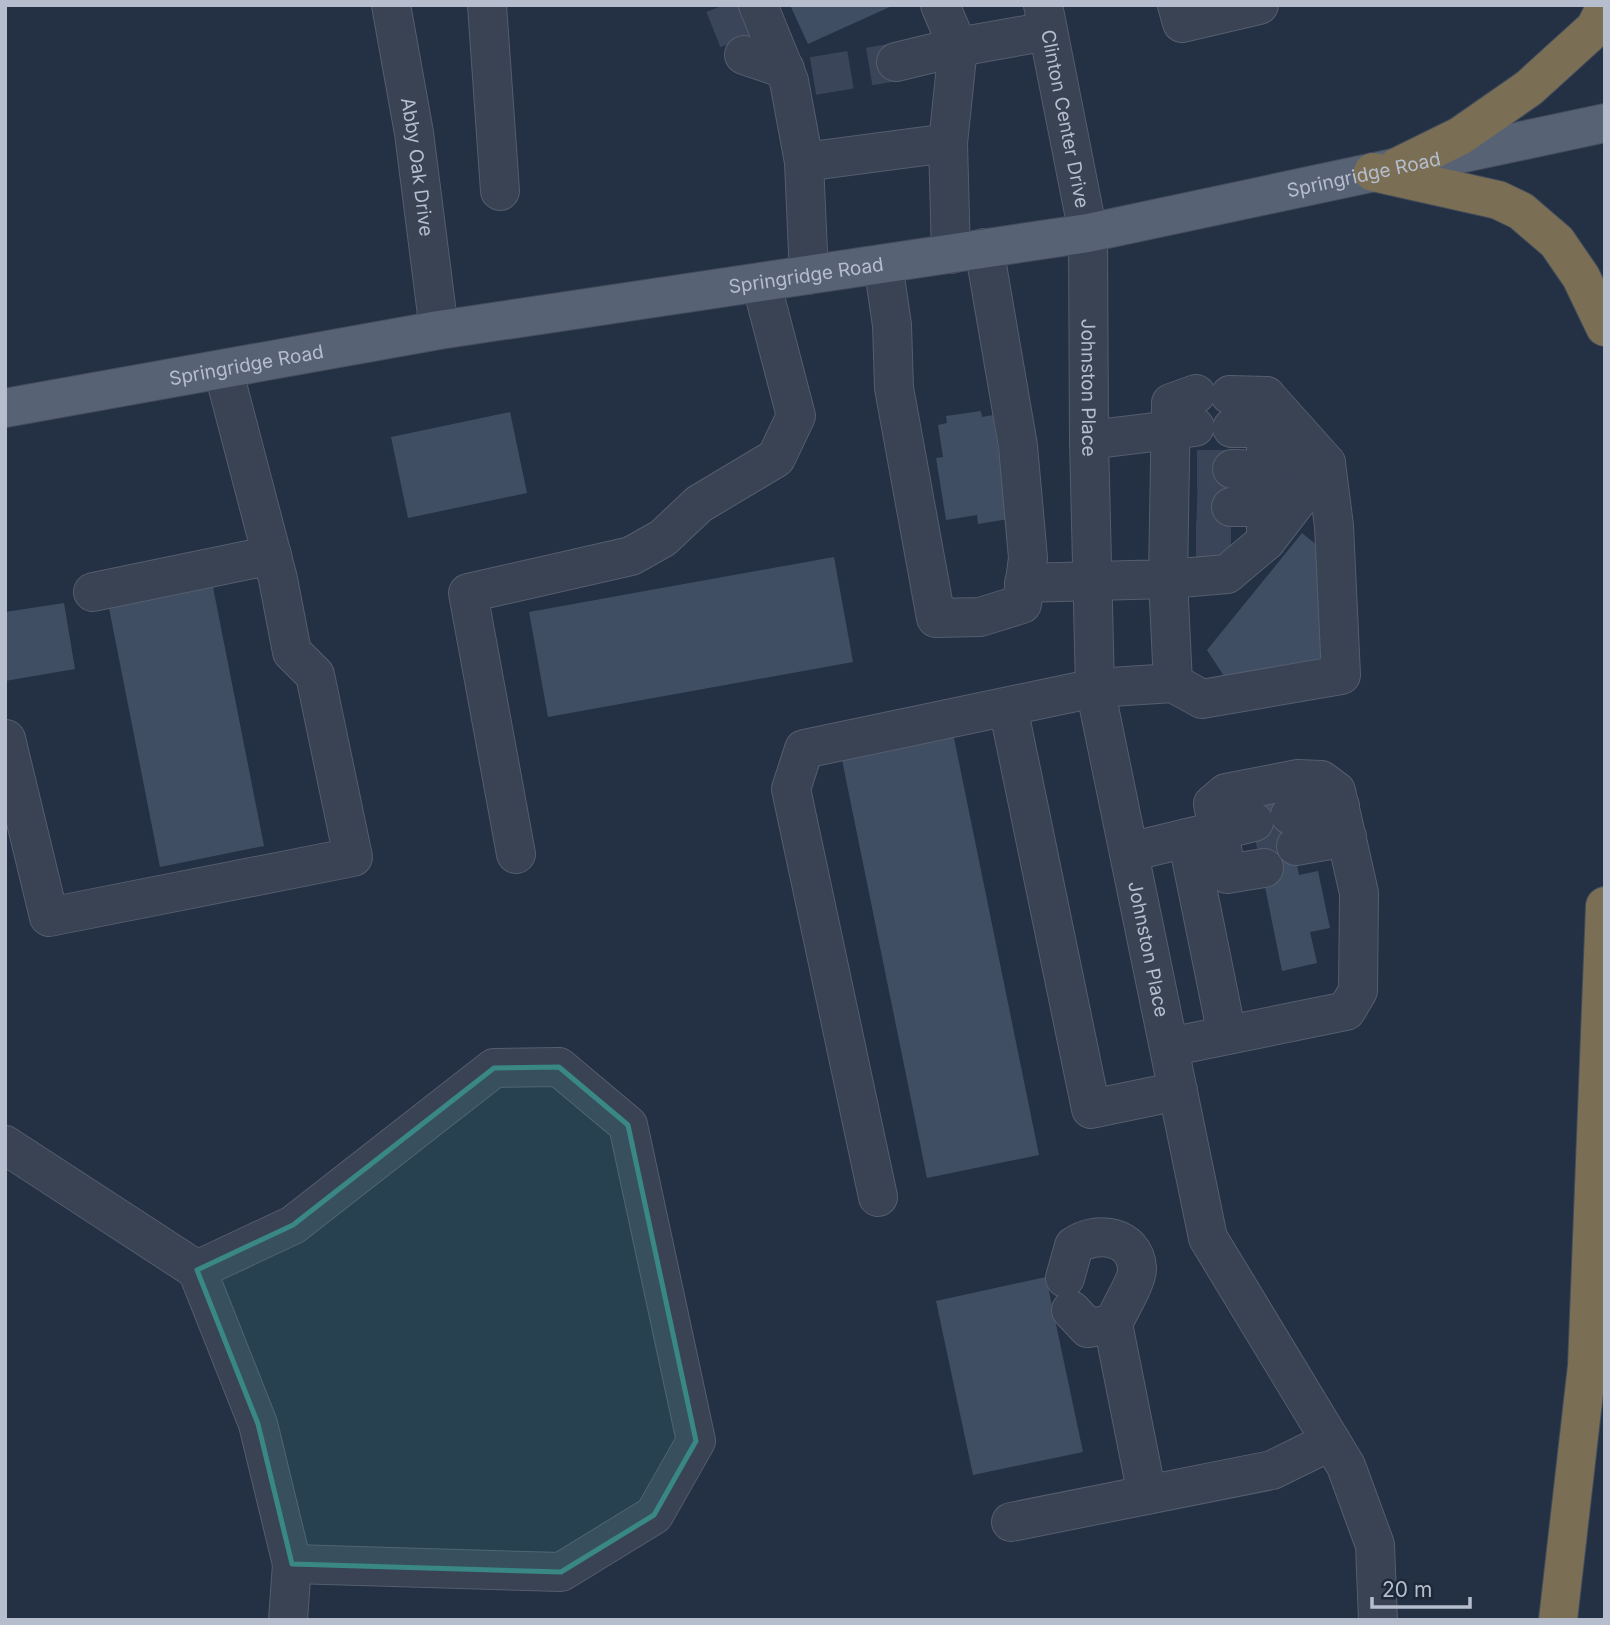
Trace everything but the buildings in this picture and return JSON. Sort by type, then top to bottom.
[{"type":"highway","points":[[1385,170],[1460,136],[1529,88],[1595,27],[1605,8]]},
{"type":"highway","points":[[1385,170],[1498,200],[1521,211],[1557,242],[1581,276],[1605,327]]},
{"type":"highway","points":[[1558,1620],[1587,1366],[1605,906]]},
{"type":"main road","name":"Springridge Road","points":[[5,408],[439,330],[1088,233],[1605,123]]},
{"type":"street","name":"Abby Oak Drive","points":[[391,5],[414,133],[439,330]]},
{"type":"street","points":[[487,5],[500,191]]},
{"type":"street","points":[[758,5],[796,75],[804,162],[809,275]]},
{"type":"street","points":[[883,264],[892,324],[894,388],[936,618],[980,617],[1022,604],[1028,558],[1018,446],[967,251],[948,143],[958,47],[940,5]]},
{"type":"street","points":[[1177,5],[1182,23],[1248,6]]},
{"type":"street","points":[[896,62],[958,47],[1045,18]]},
{"type":"street","name":"Clinton Center Drive","points":[[1045,18],[1088,233]]},
{"type":"street","points":[[744,55],[796,75]]},
{"type":"street","points":[[804,162],[948,143]]},
{"type":"street","name":"Johnston Place","points":[[1088,233],[1089,440],[1096,688],[1208,1238],[1346,1466],[1375,1545],[1378,1620]]},
{"type":"street","points":[[516,854],[468,593],[631,556],[663,538],[699,504],[776,458],[796,416],[761,282]]},
{"type":"street","points":[[6,740],[49,917],[353,857],[315,675],[292,653],[272,555],[223,369]]},
{"type":"street","points":[[1024,583],[1168,579],[1227,574],[1216,505],[1222,414]]},
{"type":"street","points":[[1172,683],[1168,579],[1216,505],[1222,414]]},
{"type":"street","points":[[1089,440],[1222,414],[1325,463]]},
{"type":"street","points":[[1216,505],[1325,463]]},
{"type":"street","points":[[1216,505],[1325,463]]},
{"type":"street","points":[[878,1196],[791,789],[804,749],[1096,688],[1172,683],[1202,699],[1341,675],[1334,526],[1325,463]]},
{"type":"street","points":[[93,592],[272,555]]},
{"type":"street","points":[[1008,707],[1091,1110],[1178,1091]]},
{"type":"street","points":[[1169,1047],[1346,1011],[1358,991],[1359,893],[1343,821],[1321,780],[1297,779],[1226,793],[1213,804],[1254,835],[1343,821]]},
{"type":"street","points":[[1129,852],[1343,821]]},
{"type":"street","points":[[1227,1035],[1254,835]]},
{"type":"street","points":[[197,1270],[293,1225],[494,1068],[559,1067],[628,1125],[696,1441],[654,1515],[561,1572],[292,1564]]},
{"type":"street","points":[[5,1145],[197,1270],[258,1424],[292,1564],[288,1620]]},
{"type":"street","points":[[1113,1324],[1088,1328],[1068,1294],[1073,1246],[1083,1239],[1107,1236],[1118,1240],[1128,1248],[1138,1270],[1113,1324],[1147,1494]]},
{"type":"street","points":[[1011,1522],[1272,1469],[1331,1441]]},
{"type":"highlighted area","points":[[559,1067],[628,1125],[696,1441],[654,1515],[561,1572],[292,1564],[258,1424],[197,1270],[293,1225],[494,1068]]},
{"type":"tunnel","points":[[724,5],[744,55]]},
{"type":"tunnel","points":[[813,76],[896,62]]},
{"type":"tunnel","points":[[1197,469],[1232,469]]},
{"type":"tunnel","points":[[1197,506],[1231,507]]},
{"type":"tunnel","points":[[1196,540],[1231,540]]},
{"type":"tunnel","points":[[1256,837],[1293,830]]}]
